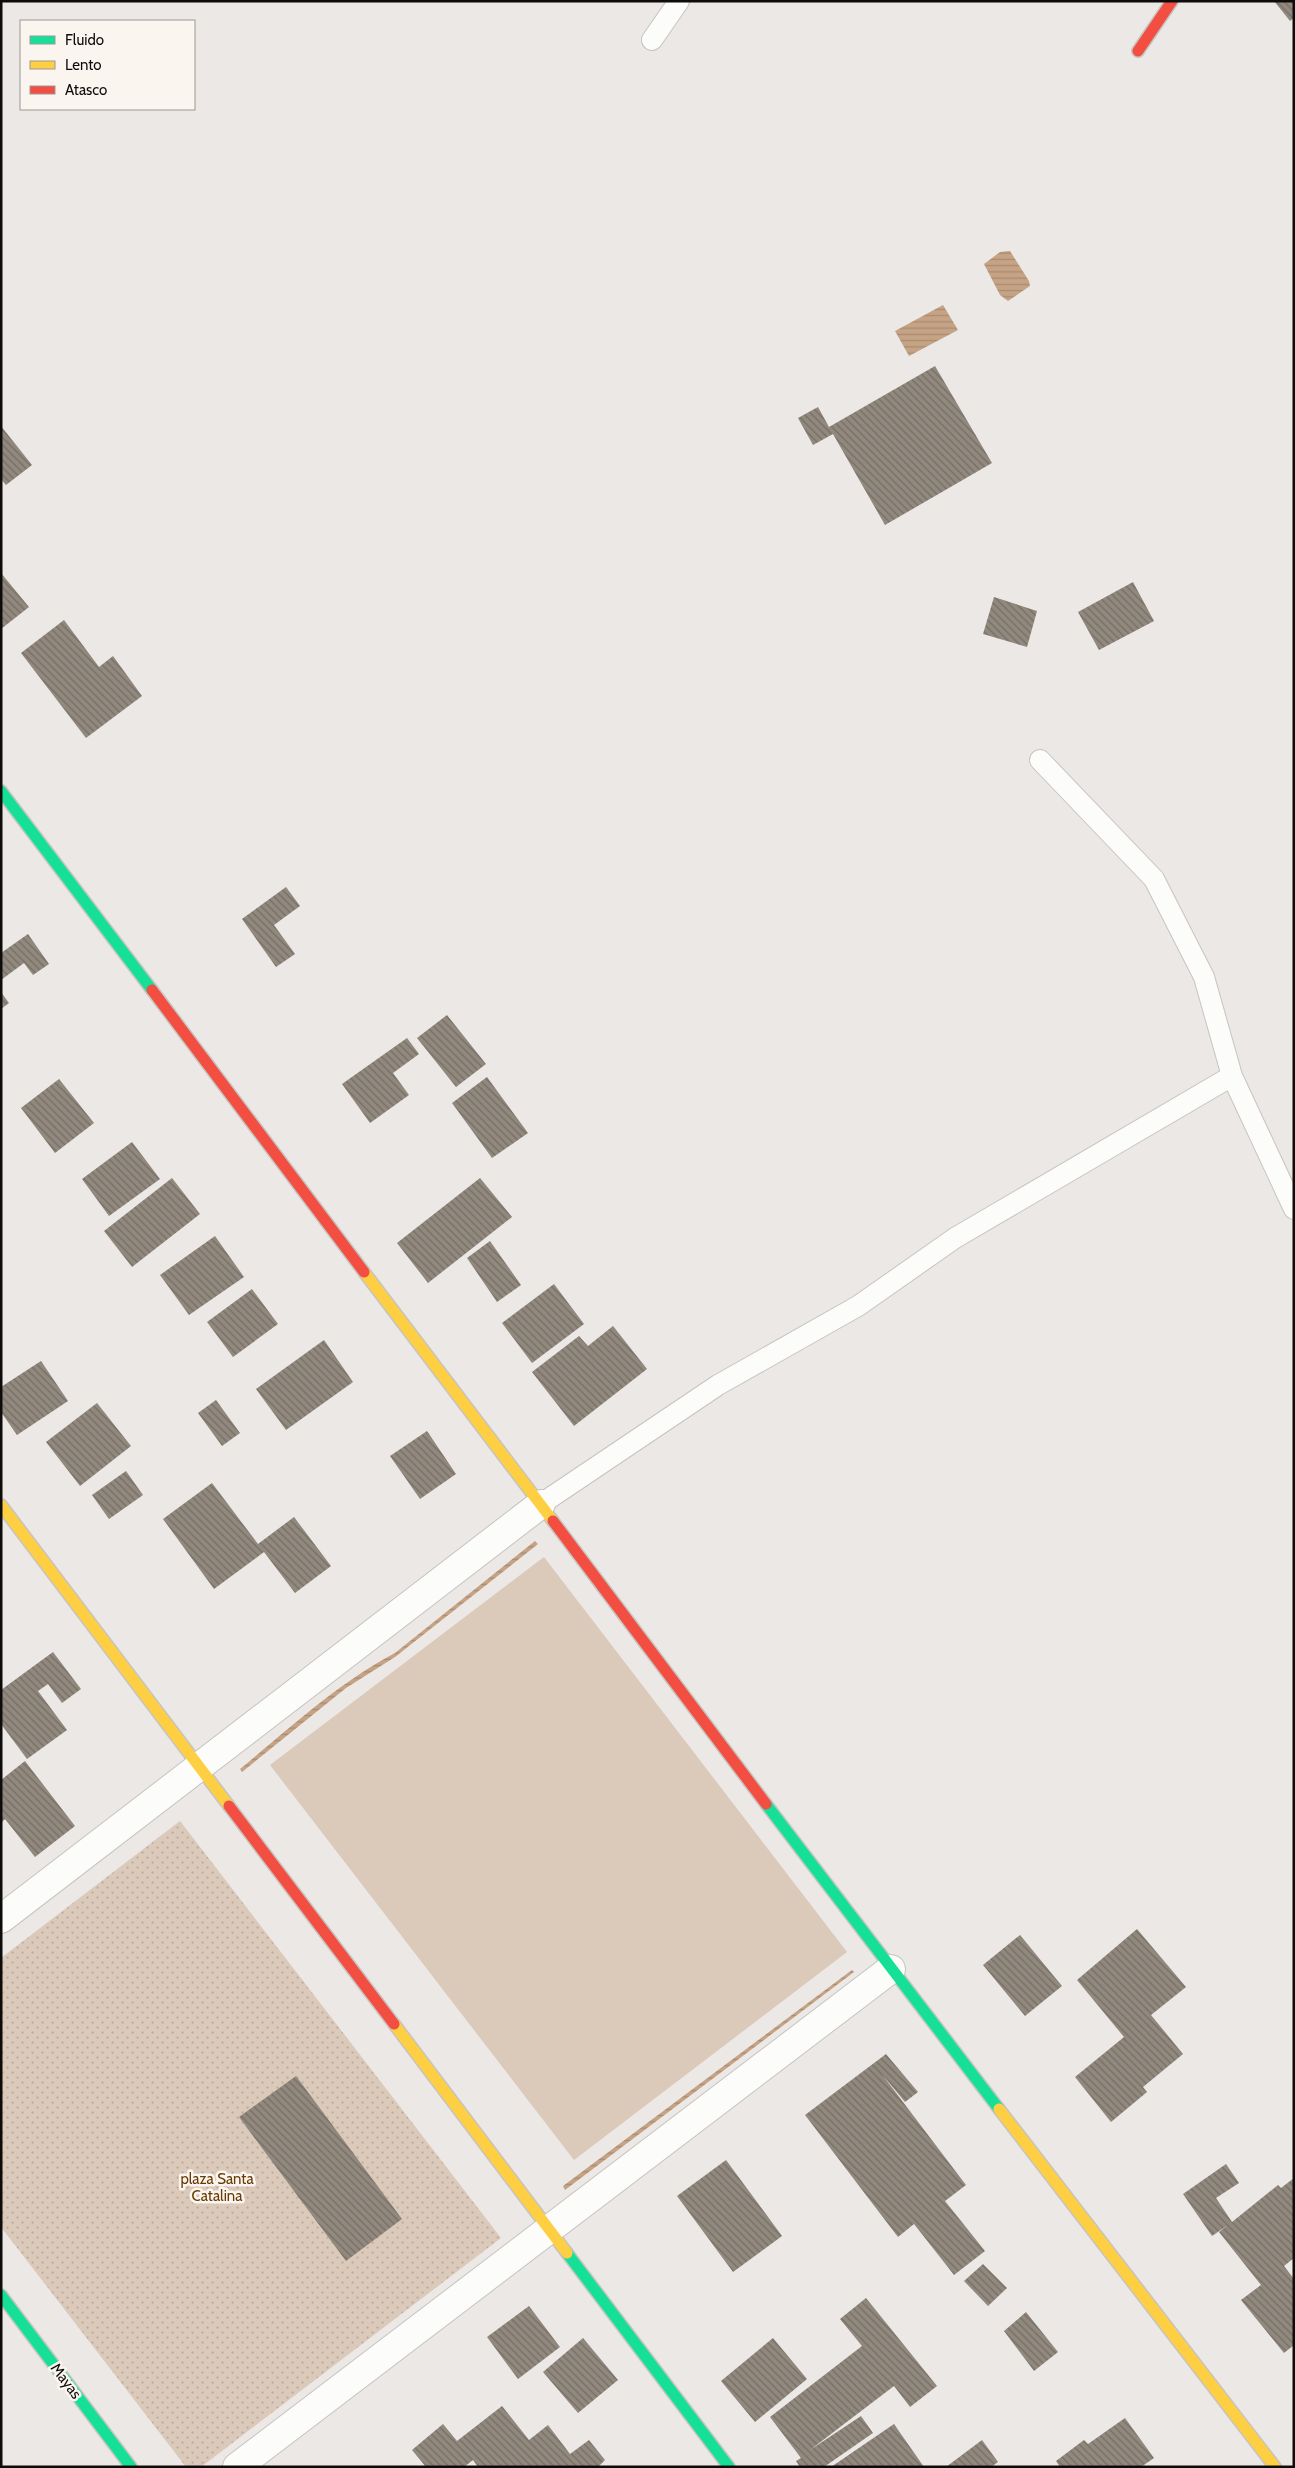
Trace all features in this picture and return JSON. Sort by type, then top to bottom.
[{"type":"street","points":[[1138,51],[1172,1]]},
{"type":"street","points":[[1,791],[891,1969],[1275,2467]]},
{"type":"street","points":[[1,1919],[541,1504]]},
{"type":"street","points":[[1,1505],[728,2467]]},
{"type":"street","points":[[237,2467],[891,1969]]},
{"type":"street","name":"Mayas","points":[[1,2295],[131,2467]]},
{"type":"lane","points":[[652,40],[679,1]]},
{"type":"lane","points":[[1040,760],[1154,879],[1204,977],[1232,1076],[1294,1208]]},
{"type":"lane","points":[[541,1504],[718,1385],[858,1306],[955,1238],[1232,1076]]},
{"type":"green space","points":[[544,1557],[847,1952],[574,2160],[270,1765]]},
{"type":"green space","name":"plaza Santa Catalina","points":[[180,1821],[501,2238],[201,2467],[186,2467],[1,2227],[1,1958]]},
{"type":"shaded area","points":[[1010,251],[1029,281],[1030,286],[1008,301],[1000,295],[984,264],[1000,252]]},
{"type":"shaded area","points":[[943,305],[958,330],[909,356],[895,331]]},
{"type":"shaded area","points":[[535,1541],[538,1544],[395,1657],[346,1688],[242,1772],[240,1769],[334,1692],[395,1653]]},
{"type":"shaded area","points":[[852,1970],[854,1972],[565,2190],[563,2186]]},
{"type":"building","points":[[1274,1],[1294,1],[1294,18],[1290,21]]},
{"type":"building","points":[[935,366],[992,463],[885,525],[833,434],[813,445],[798,418],[818,407],[829,427]]},
{"type":"building","points":[[1,426],[32,465],[6,485],[1,479]]},
{"type":"building","points":[[1,573],[29,607],[1,629]]},
{"type":"building","points":[[1133,582],[1154,621],[1099,650],[1078,612]]},
{"type":"building","points":[[994,597],[1037,611],[1027,647],[983,634]]},
{"type":"building","points":[[64,620],[99,667],[113,656],[142,696],[86,738],[21,653]]},
{"type":"building","points":[[286,887],[300,906],[274,925],[295,954],[276,967],[242,919]]},
{"type":"building","points":[[28,934],[49,964],[33,975],[24,963],[1,980],[1,953]]},
{"type":"building","points":[[1,992],[9,1003],[1,1009]]},
{"type":"building","points":[[447,1015],[486,1064],[456,1087],[417,1038]]},
{"type":"building","points":[[407,1038],[419,1054],[393,1073],[409,1095],[370,1123],[342,1084]]},
{"type":"building","points":[[487,1077],[528,1133],[492,1158],[452,1103]]},
{"type":"building","points":[[59,1079],[94,1123],[55,1153],[21,1108]]},
{"type":"building","points":[[132,1142],[160,1179],[109,1216],[82,1179]]},
{"type":"building","points":[[172,1178],[200,1214],[132,1267],[104,1231]]},
{"type":"building","points":[[480,1178],[512,1217],[428,1283],[397,1243]]},
{"type":"building","points":[[215,1236],[244,1277],[189,1315],[160,1275]]},
{"type":"building","points":[[490,1241],[521,1285],[497,1302],[467,1258]]},
{"type":"building","points":[[554,1284],[584,1324],[532,1363],[502,1323]]},
{"type":"building","points":[[252,1289],[278,1324],[233,1357],[207,1322]]},
{"type":"building","points":[[613,1326],[647,1369],[574,1426],[532,1372],[579,1336],[588,1346]]},
{"type":"building","points":[[324,1340],[353,1382],[286,1430],[256,1389]]},
{"type":"building","points":[[41,1361],[68,1401],[17,1435],[1,1412],[1,1387]]},
{"type":"building","points":[[216,1400],[240,1433],[222,1446],[198,1413]]},
{"type":"building","points":[[97,1403],[131,1446],[80,1486],[46,1442]]},
{"type":"building","points":[[427,1431],[456,1474],[420,1499],[390,1456]]},
{"type":"building","points":[[126,1471],[143,1495],[109,1519],[92,1495]]},
{"type":"building","points":[[212,1483],[258,1544],[294,1517],[331,1566],[295,1593],[264,1552],[214,1589],[163,1519]]},
{"type":"building","points":[[53,1652],[81,1689],[62,1703],[48,1684],[38,1691],[67,1730],[27,1759],[1,1724],[1,1690]]},
{"type":"building","points":[[25,1761],[75,1826],[35,1857],[5,1819],[1,1823],[1,1780]]},
{"type":"building","points":[[1137,1929],[1186,1987],[1151,2015],[1183,2054],[1143,2087],[1147,2092],[1111,2122],[1075,2077],[1124,2037],[1077,1980]]},
{"type":"building","points":[[1020,1935],[1062,1986],[1025,2016],[983,1965]]},
{"type":"building","points":[[886,2054],[918,2092],[905,2102],[881,2073],[966,2185],[945,2201],[985,2251],[954,2275],[914,2224],[898,2237],[805,2115]]},
{"type":"building","points":[[296,2076],[402,2219],[346,2261],[239,2117]]},
{"type":"building","points":[[726,2160],[782,2236],[733,2272],[677,2196]]},
{"type":"building","points":[[1226,2164],[1239,2183],[1216,2198],[1232,2222],[1278,2185],[1281,2188],[1294,2178],[1294,2258],[1284,2266],[1294,2279],[1294,2345],[1284,2353],[1241,2300],[1261,2285],[1219,2232],[1228,2225],[1212,2236],[1183,2194]]},
{"type":"building","points":[[983,2264],[1007,2288],[988,2306],[964,2281]]},
{"type":"building","points":[[866,2298],[937,2386],[910,2407],[894,2386],[810,2450],[861,2416],[873,2433],[824,2467],[800,2467],[796,2461],[801,2458],[770,2417],[862,2346],[840,2319]]},
{"type":"building","points":[[529,2306],[560,2347],[518,2379],[487,2337]]},
{"type":"building","points":[[1026,2312],[1058,2352],[1034,2371],[1004,2331]]},
{"type":"building","points":[[583,2338],[618,2380],[578,2413],[543,2372]]},
{"type":"building","points":[[773,2338],[807,2379],[755,2422],[721,2381]]},
{"type":"building","points":[[502,2406],[529,2440],[548,2425],[570,2454],[589,2440],[605,2460],[598,2467],[478,2467],[473,2460],[464,2467],[426,2467],[412,2450],[443,2424],[457,2441]]},
{"type":"building","points":[[1125,2418],[1154,2458],[1141,2467],[1060,2467],[1056,2461],[1084,2440],[1088,2444]]},
{"type":"building","points":[[894,2424],[924,2467],[831,2467]]},
{"type":"building","points":[[982,2440],[998,2462],[991,2467],[946,2467]]},
{"type":"traffic: fast","points":[[1,791],[152,990]]},
{"type":"traffic: fast","points":[[766,1804],[999,2109]]},
{"type":"traffic: fast","points":[[567,2253],[729,2467]]},
{"type":"traffic: fast","points":[[1,2295],[131,2467]]},
{"type":"traffic: slow","points":[[364,1272],[553,1521]]},
{"type":"traffic: slow","points":[[1,1505],[229,1806]]},
{"type":"traffic: slow","points":[[394,2024],[567,2253]]},
{"type":"traffic: slow","points":[[999,2109],[1275,2467]]},
{"type":"traffic: jam","points":[[1138,51],[1172,1]]},
{"type":"traffic: jam","points":[[152,990],[364,1272]]},
{"type":"traffic: jam","points":[[553,1521],[766,1804]]},
{"type":"traffic: jam","points":[[229,1806],[394,2024]]}]
